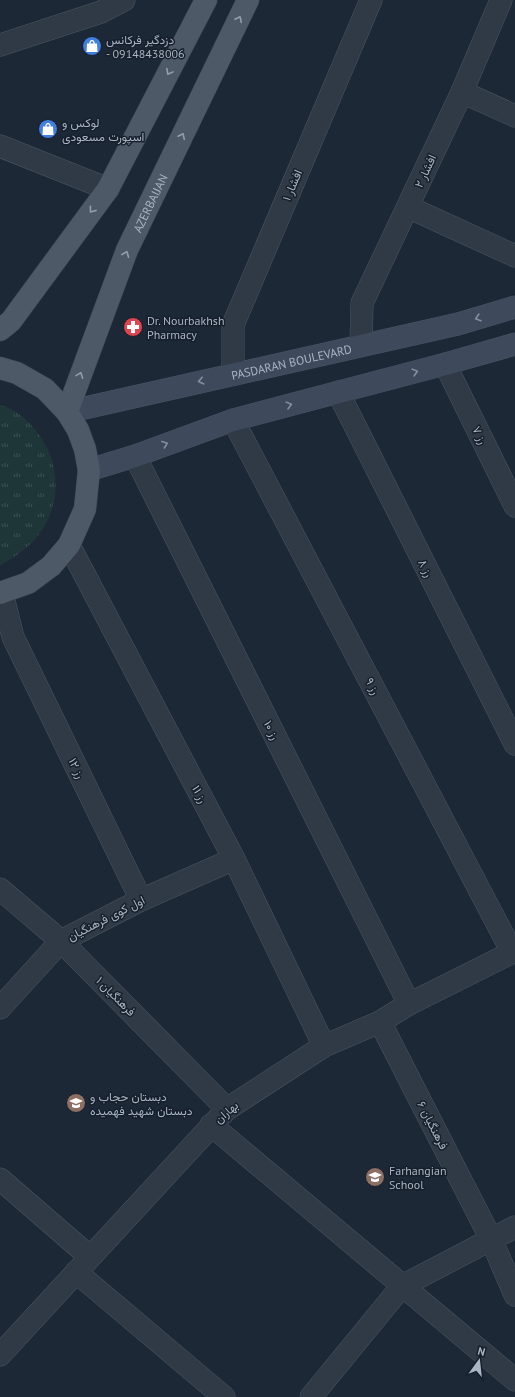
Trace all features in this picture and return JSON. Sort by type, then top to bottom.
[{"type":"main road","points":[[4,322],[108,189],[206,0]]},
{"type":"main road","name":"AZERBAIJAN","points":[[67,412],[127,250],[248,0]]},
{"type":"main road","name":"PASDARAN BOULEVARD","points":[[67,412],[458,324],[515,306]]},
{"type":"main road","points":[[88,470],[135,456],[233,420],[515,344]]},
{"type":"main road","points":[[0,368],[18,372],[45,389],[67,412],[78,430],[85,449],[88,470],[86,509],[69,545],[51,566],[28,582],[1,593]]},
{"type":"street","points":[[0,45],[102,12],[124,0]]},
{"type":"street","name":"افشار ۱","points":[[233,374],[233,326],[371,0]]},
{"type":"street","name":"افشار ۲","points":[[361,345],[362,303],[462,92],[501,0]]},
{"type":"street","points":[[462,92],[515,116]]},
{"type":"street","points":[[0,146],[108,189]]},
{"type":"street","points":[[408,207],[515,256]]},
{"type":"street","name":"رز ۷","points":[[445,364],[515,506]]},
{"type":"street","name":"رز ۸","points":[[338,392],[515,744]]},
{"type":"street","name":"رز ۹","points":[[233,420],[514,951]]},
{"type":"street","name":"رز ۱۰","points":[[135,456],[409,1004]]},
{"type":"street","name":"رز ۱۱","points":[[69,545],[234,860],[324,1046]]},
{"type":"street","name":"رز ۱۲","points":[[1,593],[6,644],[141,900]]},
{"type":"street","name":"اول کوی فرهنگیان","points":[[0,1008],[61,941],[141,900],[234,860]]},
{"type":"street","name":"فرهنگیان ۱","points":[[0,889],[61,941],[226,1108]]},
{"type":"street","name":"بهاران","points":[[0,1355],[226,1108],[324,1046],[380,1022],[409,1004],[514,951]]},
{"type":"street","name":"فرهنگیان ۶","points":[[380,1022],[491,1239],[515,1295]]},
{"type":"street","points":[[211,1125],[515,1380]]},
{"type":"street","points":[[0,1179],[83,1264],[224,1397]]},
{"type":"street","points":[[311,1397],[402,1286],[515,1227]]},
{"type":"green space","points":[[0,405],[11,409],[29,422],[46,446],[53,463],[55,497],[51,513],[43,528],[32,542],[18,554],[0,565]]},
{"type":"place","name":"دزدگیر فرکانس - 09148438006","points":[[92,46]]},
{"type":"place","name":"لوکس و اسپورت مسعودی","points":[[48,129]]},
{"type":"place","name":"Dr. Nourbakhsh Pharmacy","points":[[133,327]]},
{"type":"place","name":"دبستان حجاب و دبستان شهید فهمیده","points":[[76,1103]]},
{"type":"place","name":"Farhangian School","points":[[375,1177]]}]
